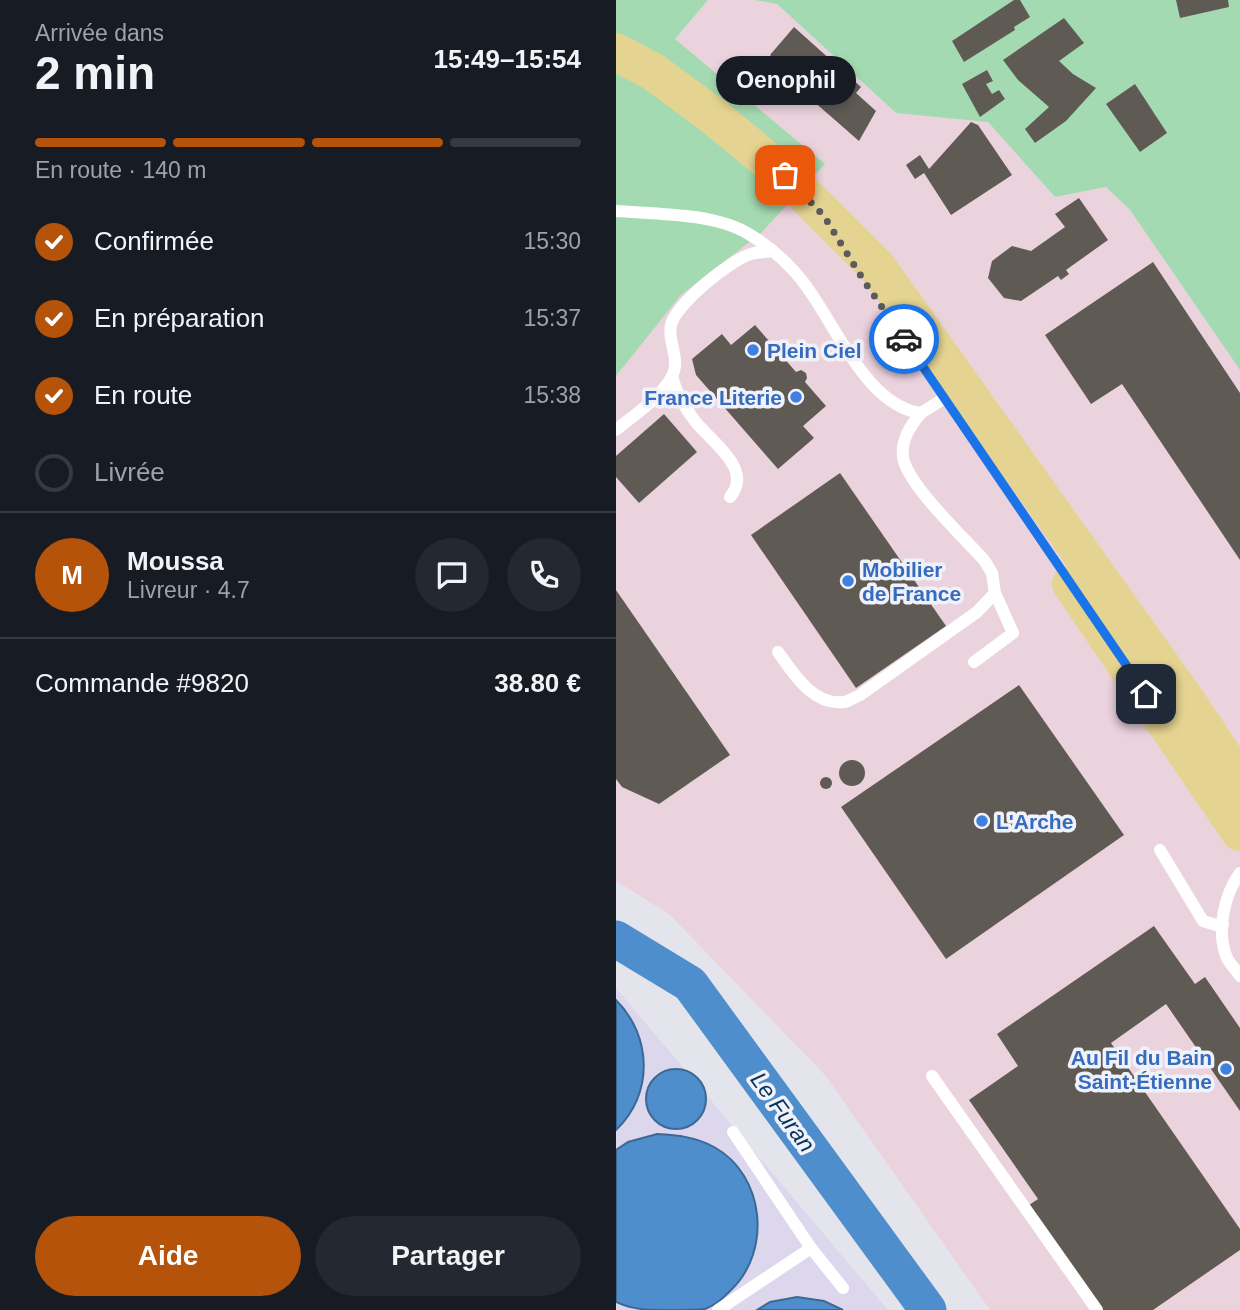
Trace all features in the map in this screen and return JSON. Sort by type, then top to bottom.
[{"type":"main road","points":[[616,52],[652,71],[712,115],[785,175],[824,216],[943,399],[1240,832]]},
{"type":"main road","points":[[943,399],[1188,703],[1240,781]]},
{"type":"lane","points":[[616,211],[699,217],[746,232],[794,271],[873,387],[900,408],[943,399]]},
{"type":"lane","points":[[616,430],[658,394],[672,377],[676,359],[671,327],[676,314],[732,263],[750,254],[772,251]]},
{"type":"lane","points":[[672,377],[677,395],[695,422],[735,467],[737,489],[730,497]]},
{"type":"lane","points":[[943,399],[911,425],[903,445],[903,460],[919,488],[992,573],[995,593],[1013,633],[974,662]]},
{"type":"lane","points":[[778,652],[802,686],[822,699],[843,702],[860,695],[966,620],[995,593]]},
{"type":"lane","points":[[1160,850],[1203,921],[1223,924]]},
{"type":"lane","points":[[1240,873],[1227,900],[1223,924],[1223,942],[1228,959],[1240,976]]},
{"type":"lane","points":[[932,1076],[1097,1310]]},
{"type":"lane","points":[[733,1132],[811,1248],[843,1288]]},
{"type":"lane","points":[[718,1310],[811,1248]]},
{"type":"shaded area","points":[[708,0],[755,0],[777,4],[896,113],[988,121],[1055,197],[1106,187],[1130,210],[1240,370],[1240,1310],[990,1310],[825,1075],[669,914],[616,881],[616,376],[681,295],[761,233],[675,39]]},
{"type":"shaded area","points":[[616,988],[888,1310],[616,1310]]},
{"type":"green space","points":[[616,0],[708,0],[675,39],[825,164],[761,233],[681,295],[616,376]]},
{"type":"green space","points":[[755,0],[1240,0],[1240,370],[1130,210],[1106,187],[1055,197],[988,122],[896,113],[777,4]]},
{"type":"water","points":[[616,1000],[637,1030],[644,1065],[637,1100],[616,1130]]},
{"type":"water","points":[[676,1069],[693,1074],[701,1082],[706,1099],[701,1116],[693,1124],[676,1129],[659,1124],[651,1116],[646,1099],[651,1082],[659,1074]]},
{"type":"water","points":[[657,1134],[686,1137],[714,1147],[731,1160],[744,1176],[753,1194],[757,1235],[753,1255],[744,1274],[731,1290],[705,1309],[647,1310],[616,1302],[616,1150],[628,1142]]},
{"type":"water","points":[[797,1297],[824,1301],[843,1310],[757,1310],[770,1302]]},
{"type":"building","points":[[1014,0],[1020,0],[1030,17],[1014,27],[1015,30],[964,62],[952,41]]},
{"type":"building","points":[[1176,0],[1228,0],[1229,7],[1180,18]]},
{"type":"building","points":[[1064,18],[1084,43],[1059,61],[1073,74],[1096,88],[1066,121],[1035,143],[1025,129],[1049,107],[1018,80],[1003,60]]},
{"type":"building","points":[[794,27],[861,87],[856,93],[876,111],[859,141],[812,100],[816,96],[770,55]]},
{"type":"building","points":[[987,70],[993,81],[986,84],[992,94],[999,90],[1005,99],[980,117],[962,84]]},
{"type":"building","points":[[1135,84],[1167,133],[1140,152],[1106,104]]},
{"type":"building","points":[[971,122],[978,125],[1012,175],[951,215],[924,173],[915,179],[906,165],[920,155],[929,169]]},
{"type":"building","points":[[1079,198],[1108,240],[1066,270],[1069,274],[1061,280],[1058,276],[1021,301],[1004,298],[988,278],[992,261],[1012,246],[1031,251],[1065,227],[1055,214]]},
{"type":"building","points":[[1153,262],[1240,393],[1240,560],[1122,384],[1091,404],[1045,335]]},
{"type":"building","points":[[755,325],[796,372],[801,370],[806,373],[805,382],[826,406],[803,426],[814,438],[778,469],[696,375],[692,359],[722,334],[731,345]]},
{"type":"building","points":[[664,414],[697,452],[639,503],[616,477],[616,456]]},
{"type":"building","name":"Mobilier de France","points":[[840,473],[946,626],[856,688],[751,535]]},
{"type":"building","points":[[616,590],[730,755],[659,804],[622,787],[616,779]]},
{"type":"building","name":"L'Arche","points":[[1019,685],[1124,835],[946,959],[841,807]]},
{"type":"building","points":[[852,760],[861,764],[865,773],[861,782],[852,786],[843,782],[839,773],[843,764]]},
{"type":"building","points":[[826,777],[832,783],[826,789],[820,783]]},
{"type":"building","points":[[1154,926],[1195,984],[1205,977],[1240,1028],[1240,1111],[1166,1004],[1111,1043],[1240,1229],[1240,1250],[1153,1310],[1101,1310],[1029,1205],[1038,1199],[969,1100],[1018,1066],[997,1034]]},
{"type":"waterway","name":"Le Furan","points":[[616,939],[690,984],[928,1310]]},
{"type":"way so far","points":[[785,175],[824,216],[904,339]]},
{"type":"place","name":"Oenophil","points":[[785,175]]},
{"type":"place","name":"Plein Ciel","points":[[753,350]]},
{"type":"place","name":"France Literie","points":[[796,397]]},
{"type":"place","name":"Mobilier de France","points":[[848,581]]},
{"type":"place","name":"L'Arche","points":[[982,821]]},
{"type":"place","name":"Au Fil du Bain Saint-Étienne","points":[[1226,1069]]},
{"type":"route","points":[[904,339],[1146,694]]}]
